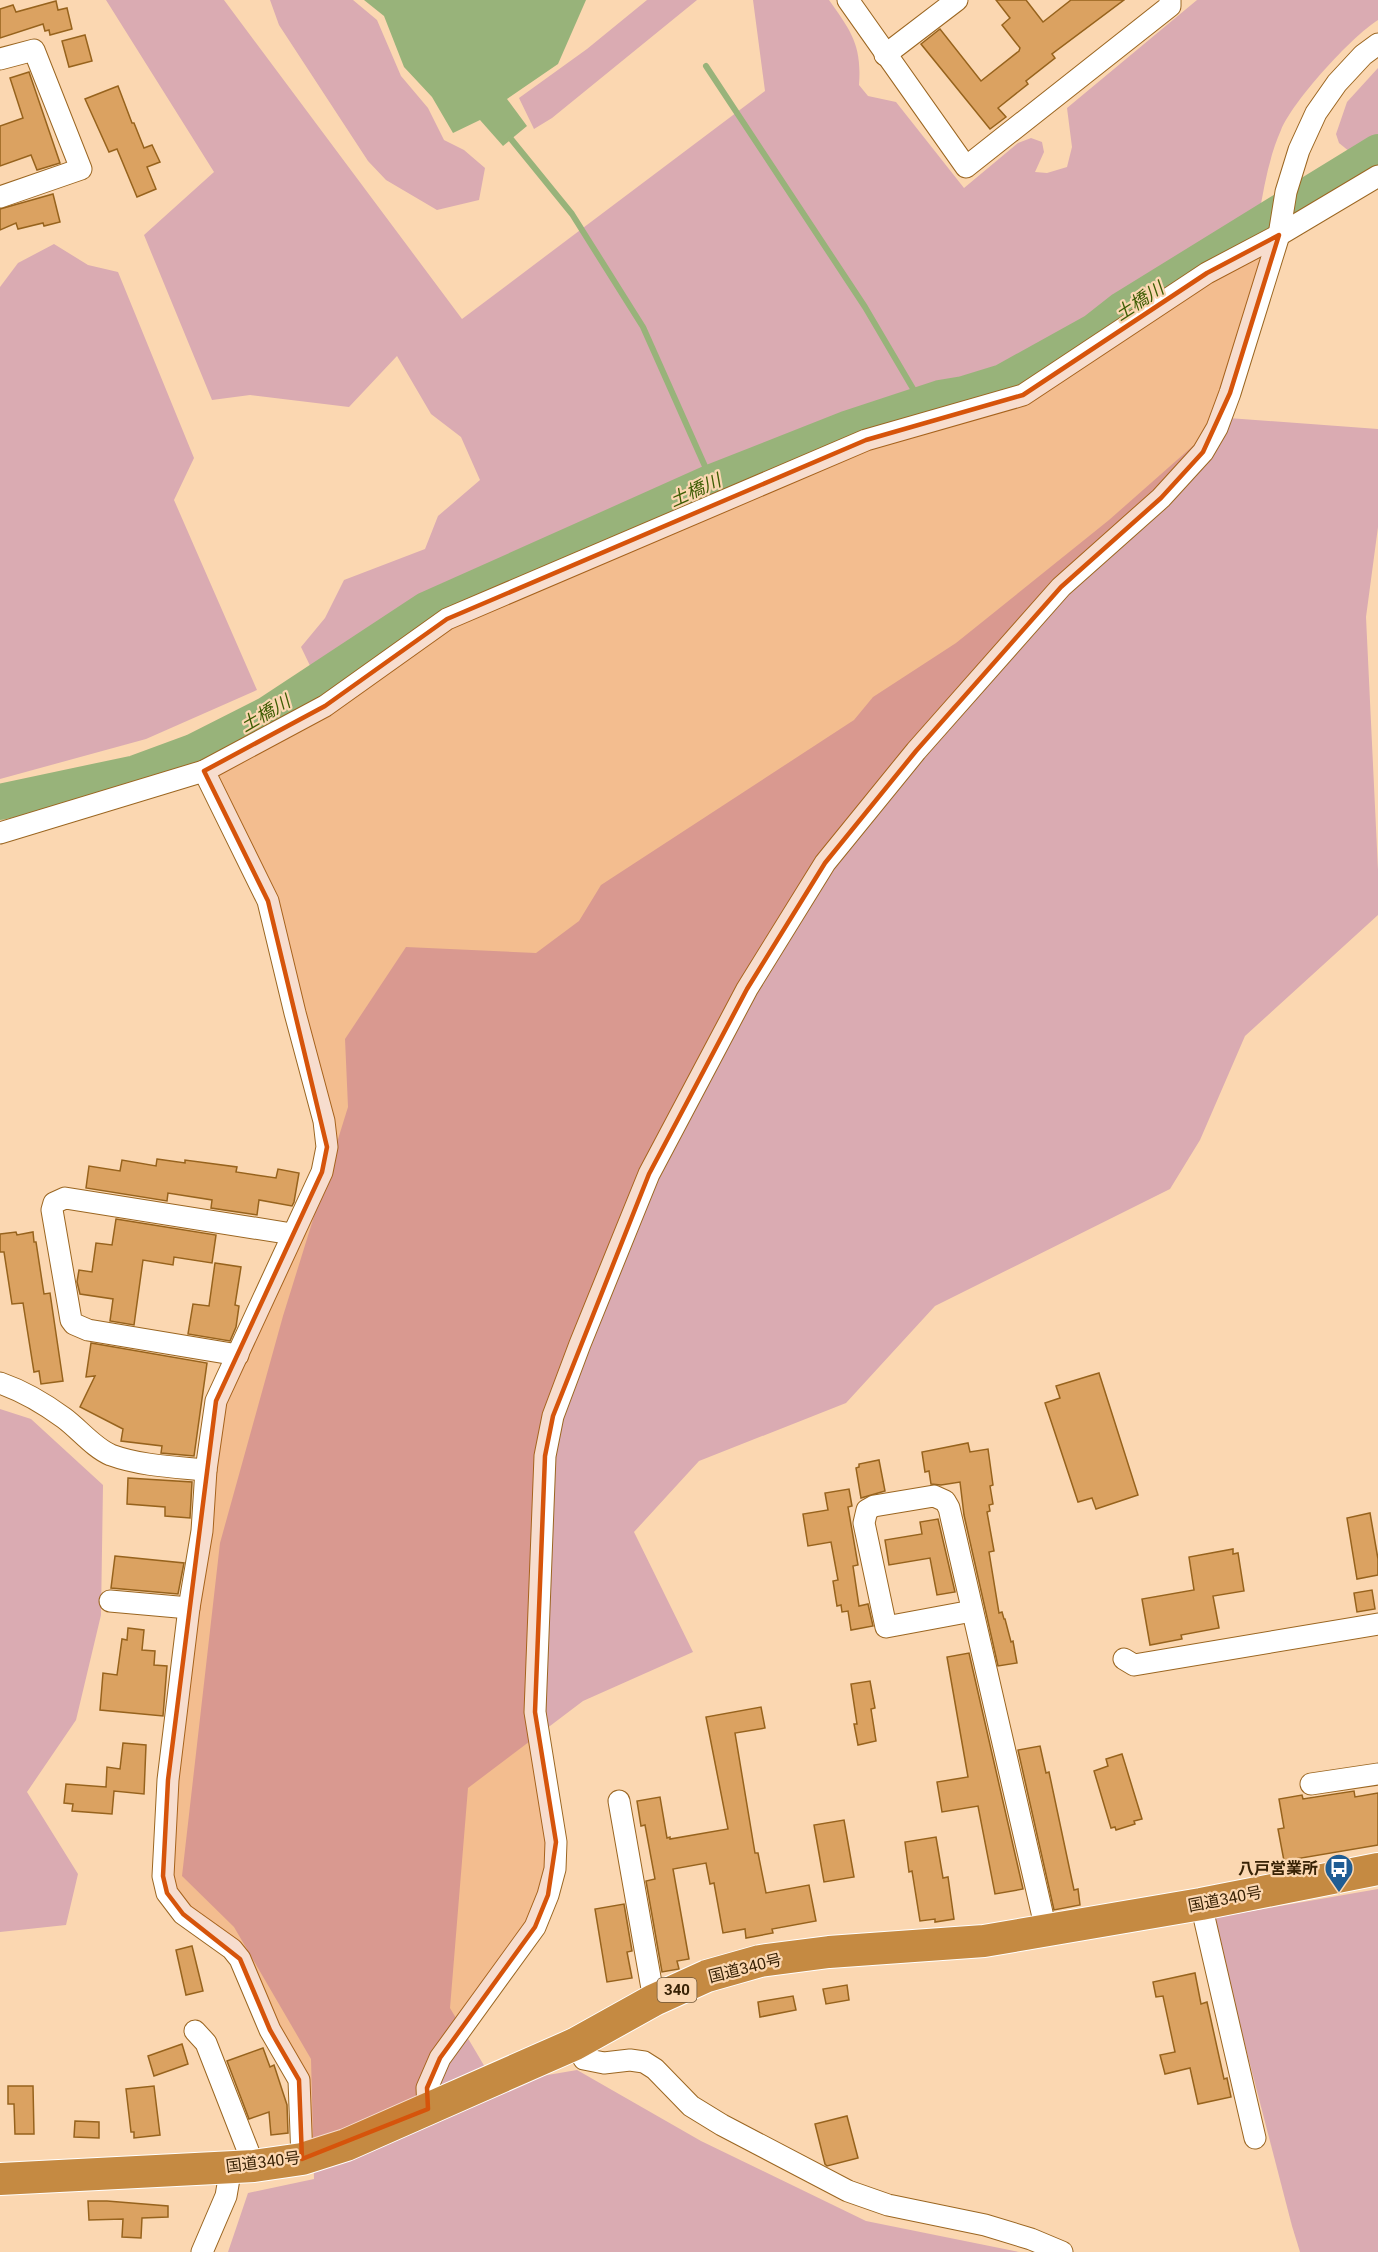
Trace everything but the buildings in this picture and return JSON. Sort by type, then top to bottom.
[{"type":"highway","name":"国道340号","points":[[0,2179],[242,2166],[302,2159],[346,2145],[575,2044],[654,2000],[707,1976],[760,1961],[829,1952],[984,1941],[1201,1904],[1378,1869]]},
{"type":"street","points":[[848,0],[966,166],[1170,6],[1170,0]]},
{"type":"street","points":[[885,55],[957,0]]},
{"type":"street","points":[[428,2109],[427,2088],[440,2058],[535,1927],[548,1895],[555,1869],[556,1842],[535,1712],[545,1456],[553,1416],[649,1174],[747,989],[825,863],[916,750],[1061,587],[1161,498],[1203,453],[1217,428],[1230,393],[1279,235],[1289,181],[1299,150],[1316,113],[1337,83],[1363,55],[1378,44]]},
{"type":"street","points":[[0,59],[34,50],[81,169],[0,197]]},
{"type":"street","points":[[0,833],[204,771],[325,706],[447,619],[866,440],[1023,395],[1207,273],[1279,235],[1378,176]]},
{"type":"street","points":[[204,771],[268,901],[324,1121],[327,1147],[322,1172],[216,1401],[206,1470],[202,1531],[189,1608],[168,1780],[163,1876],[167,1893],[183,1914],[232,1949],[240,1959],[270,2030],[299,2080],[302,2159]]},
{"type":"street","points":[[238,1355],[88,1330],[74,1324],[71,1320],[52,1210],[54,1203],[65,1198],[292,1234]]},
{"type":"street","points":[[0,1383],[35,1399],[112,1455],[158,1465],[206,1470]]},
{"type":"street","points":[[972,1611],[886,1627],[864,1523],[867,1510],[873,1506],[934,1496],[945,1501],[948,1508],[972,1611],[1046,1930]]},
{"type":"street","points":[[110,1601],[189,1608]]},
{"type":"street","points":[[1124,1659],[1134,1665],[1378,1624]]},
{"type":"street","points":[[1311,1784],[1378,1774]]},
{"type":"street","points":[[619,1801],[654,2000]]},
{"type":"street","points":[[1201,1904],[1255,2138]]},
{"type":"street","points":[[195,2031],[206,2043],[242,2166],[226,2196],[202,2252]]},
{"type":"street","points":[[575,2044],[584,2059],[591,2061],[644,2062],[655,2069],[691,2106],[722,2125],[848,2191],[888,2205],[985,2225],[1031,2239],[1062,2252]]},
{"type":"highlighted area","points":[[1279,235],[1230,393],[1203,452],[1161,498],[1061,587],[916,751],[825,863],[747,989],[649,1174],[553,1416],[545,1456],[535,1712],[556,1842],[548,1895],[535,1927],[440,2058],[427,2088],[428,2109],[302,2159],[299,2080],[270,2030],[240,1959],[183,1914],[167,1893],[163,1876],[168,1780],[216,1401],[322,1172],[327,1147],[268,901],[204,771],[325,706],[447,619],[866,440],[1023,395],[1207,273]]},
{"type":"shaded area","points":[[106,0],[224,0],[462,319],[765,91],[753,0],[829,0],[849,30],[857,49],[859,85],[868,96],[896,102],[964,188],[1018,143],[1031,138],[1042,142],[1044,152],[1035,172],[1047,173],[1067,167],[1072,147],[1067,108],[1197,0],[1378,0],[1378,20],[1353,40],[1297,103],[1277,140],[1270,161],[1259,215],[1072,334],[1000,375],[930,392],[723,467],[316,678],[301,647],[325,618],[344,580],[425,549],[438,516],[480,480],[461,437],[431,414],[397,356],[349,407],[250,395],[212,400],[144,235],[214,172]]},
{"type":"shaded area","points":[[270,0],[353,0],[377,20],[401,76],[428,108],[444,140],[464,150],[485,168],[479,200],[437,210],[386,180],[368,161],[279,25]]},
{"type":"shaded area","points":[[364,0],[586,0],[558,64],[507,99],[527,126],[503,146],[480,120],[453,133],[432,97],[404,67],[384,16]]},
{"type":"shaded area","points":[[647,0],[697,0],[552,118],[534,129],[519,98],[587,49]]},
{"type":"shaded area","points":[[1378,68],[1378,143],[1355,156],[1339,143],[1336,134],[1347,102]]},
{"type":"shaded area","points":[[54,244],[88,265],[118,272],[194,458],[174,500],[257,690],[146,739],[0,779],[0,287],[18,263]]},
{"type":"shaded area","points":[[1215,417],[1378,429],[1378,527],[1366,617],[1378,870],[1378,915],[1245,1036],[1200,1140],[1170,1189],[935,1306],[846,1403],[699,1461],[634,1532],[693,1652],[583,1701],[468,1788],[450,2008],[495,2084],[577,2070],[701,2141],[866,2221],[1019,2252],[228,2252],[248,2193],[314,2179],[311,2059],[234,1927],[182,1876],[220,1543],[283,1316],[348,1107],[345,1039],[406,947],[536,953],[579,921],[601,885],[854,720],[873,697],[956,643],[1109,520],[1194,445]]},
{"type":"shaded area","points":[[0,1409],[31,1419],[103,1485],[101,1615],[76,1720],[27,1792],[78,1874],[66,1925],[0,1932]]},
{"type":"shaded area","points":[[1378,1889],[1378,2252],[1300,2252],[1212,1918]]},
{"type":"waterway","points":[[706,66],[865,307],[922,404]]},
{"type":"waterway","points":[[511,139],[572,214],[643,327],[712,482]]},
{"type":"waterway","name":"土橋川","points":[[0,802],[136,773],[193,752],[268,714],[426,610],[712,482],[849,428],[940,398],[964,394],[1003,382],[1095,331],[1123,309],[1378,152]]},
{"type":"place","name":"八戸営業所","points":[[1339,1894]]}]
